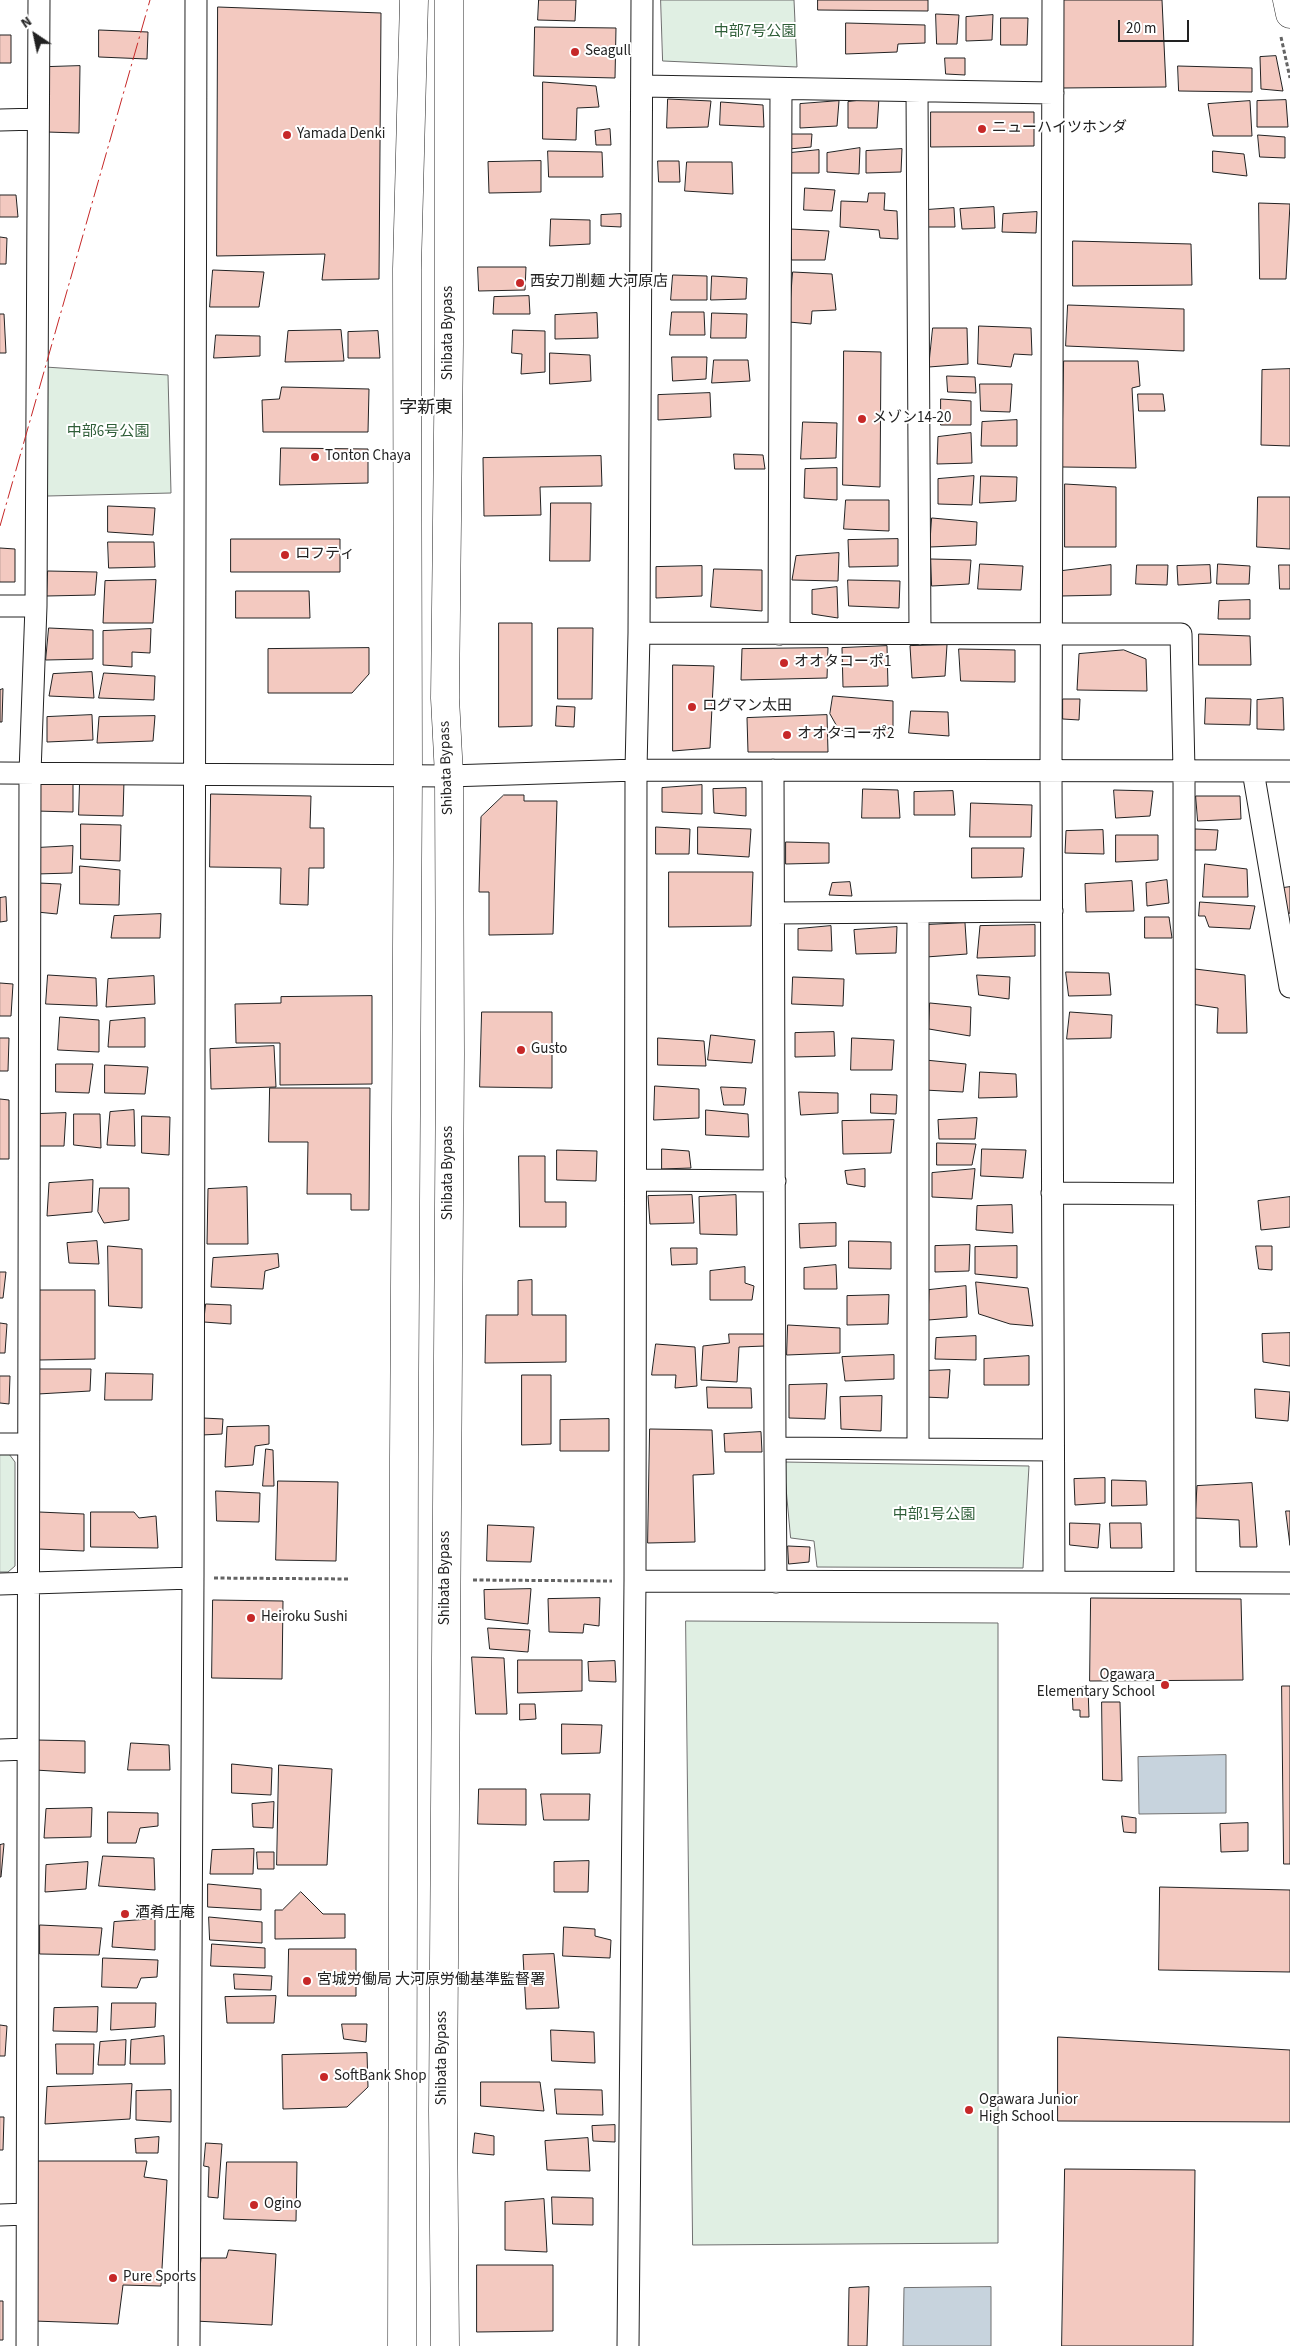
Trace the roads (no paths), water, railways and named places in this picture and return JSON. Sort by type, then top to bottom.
[{"type":"main road","points":[[402,2346],[408,776],[407,269],[414,0]]},
{"type":"main road","name":"Shibata Bypass","points":[[445,2346],[443,2100],[450,1064],[449,776],[445,698],[450,0]]},
{"type":"main road","points":[[1287,0],[1290,14]]},
{"type":"street","points":[[27,2346],[30,773],[36,606],[39,0]]},
{"type":"street","points":[[189,2346],[193,1578],[196,0]]},
{"type":"street","points":[[628,2346],[635,1582],[637,1180],[636,770],[639,633],[642,0]]},
{"type":"street","points":[[1053,0],[1051,770],[1052,1450],[1054,1582]]},
{"type":"street","points":[[642,86],[1053,93]]},
{"type":"street","points":[[779,634],[781,89]]},
{"type":"street","points":[[917,91],[920,634]]},
{"type":"street","points":[[0,120],[38,119]]},
{"type":"street","points":[[0,606],[36,606]]},
{"type":"street","points":[[639,633],[1181,634],[1184,771],[1185,1582]]},
{"type":"street","points":[[0,773],[449,776],[636,770],[1290,770]]},
{"type":"street","points":[[774,770],[776,1582]]},
{"type":"street","points":[[1253,771],[1290,987]]},
{"type":"street","points":[[774,914],[1052,911]]},
{"type":"street","points":[[918,912],[918,1449]]},
{"type":"street","points":[[637,1180],[774,1181]]},
{"type":"street","points":[[1052,1193],[1184,1194]]},
{"type":"street","points":[[0,1444],[28,1444]]},
{"type":"street","points":[[775,1448],[1052,1450]]},
{"type":"street","points":[[0,1584],[28,1585],[193,1578]]},
{"type":"street","points":[[635,1582],[1290,1583]]},
{"type":"street","points":[[0,1750],[27,1749]]},
{"type":"street","points":[[0,2215],[27,2214]]},
{"type":"place","name":"Seagull","points":[[575,52]]},
{"type":"place","name":"ニューハイツホンダ","points":[[982,129]]},
{"type":"place","name":"Yamada Denki","points":[[287,135]]},
{"type":"place","name":"西安刀削麺 大河原店","points":[[520,283]]},
{"type":"place","name":"メゾン14-20","points":[[862,419]]},
{"type":"place","name":"Tonton Chaya","points":[[315,457]]},
{"type":"place","name":"ロフティ","points":[[285,555]]},
{"type":"place","name":"オオタコーポ1","points":[[784,663]]},
{"type":"place","name":"ログマン太田","points":[[692,707]]},
{"type":"place","name":"オオタコーポ2","points":[[787,735]]},
{"type":"place","name":"Gusto","points":[[521,1050]]},
{"type":"place","name":"Heiroku Sushi","points":[[251,1618]]},
{"type":"place","name":"Ogawara Elementary School","points":[[1165,1685]]},
{"type":"place","name":"酒肴庄庵","points":[[125,1914]]},
{"type":"place","name":"宮城労働局 大河原労働基準監督署","points":[[307,1981]]},
{"type":"place","name":"SoftBank Shop","points":[[324,2077]]},
{"type":"place","name":"Ogawara Junior High School","points":[[969,2110]]},
{"type":"place","name":"Ogino","points":[[254,2205]]},
{"type":"place","name":"Pure Sports","points":[[113,2278]]},
{"type":"district","name":"字新東","points":[[426,409]]},
{"type":"park label","name":"中部7号公園","points":[[755,33]]},
{"type":"park label","name":"中部6号公園","points":[[108,433]]},
{"type":"park label","name":"中部1号公園","points":[[934,1516]]}]
